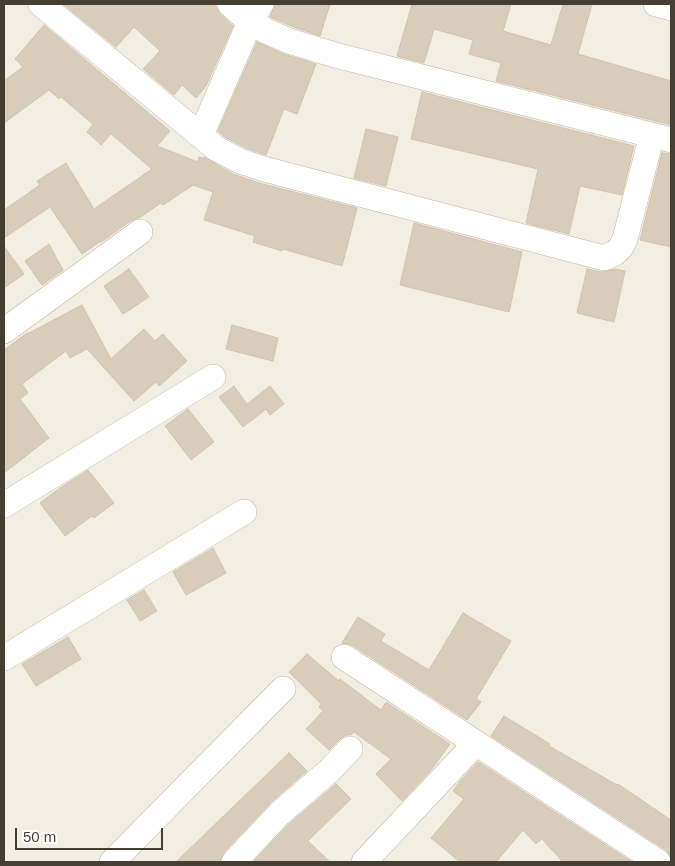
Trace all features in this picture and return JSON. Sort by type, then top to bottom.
[{"type":"street","points":[[41,4],[217,149],[240,161],[264,169],[604,258],[621,248],[661,138],[335,55],[288,41],[266,31],[256,13],[230,4]]},
{"type":"street","points":[[656,4],[671,8]]},
{"type":"street","points":[[201,136],[256,13]]},
{"type":"street","points":[[4,331],[140,232]]},
{"type":"street","points":[[4,505],[213,377]]},
{"type":"street","points":[[4,658],[244,512]]},
{"type":"street","points":[[344,657],[658,862]]},
{"type":"street","points":[[112,862],[283,689]]},
{"type":"street","points":[[364,862],[476,743]]},
{"type":"street","points":[[234,862],[280,813],[329,771],[350,749]]},
{"type":"building","points":[[63,4],[214,4],[220,14],[233,26],[206,86],[196,98],[182,85],[174,95],[143,69],[160,51],[134,27],[116,47]]},
{"type":"building","points":[[275,4],[330,4],[320,36],[270,17]]},
{"type":"building","points":[[412,4],[511,4],[503,31],[551,45],[563,4],[592,4],[578,54],[671,81],[671,125],[496,81],[501,63],[469,54],[473,40],[434,29],[424,63],[397,56]]},
{"type":"building","points":[[44,25],[170,131],[157,146],[198,162],[199,157],[204,157],[233,174],[259,183],[357,208],[342,266],[253,242],[255,236],[204,220],[213,192],[193,185],[163,205],[161,203],[139,218],[132,220],[82,254],[50,207],[4,238],[4,210],[40,185],[37,181],[66,163],[94,209],[152,169],[111,134],[101,145],[87,132],[93,124],[61,97],[59,99],[49,90],[4,123],[4,81],[23,67],[15,59]]},
{"type":"building","points":[[257,42],[283,54],[316,64],[297,114],[284,109],[266,155],[246,148],[218,131]]},
{"type":"building","points":[[422,92],[634,146],[622,195],[580,186],[569,234],[526,223],[538,169],[411,139]]},
{"type":"building","points":[[366,129],[398,137],[386,186],[354,178]]},
{"type":"building","points":[[662,153],[671,154],[671,247],[640,240]]},
{"type":"building","points":[[414,223],[522,252],[509,312],[400,285]]},
{"type":"building","points":[[49,244],[63,270],[42,285],[25,261]]},
{"type":"building","points":[[4,246],[24,274],[4,288]]},
{"type":"building","points":[[129,269],[149,297],[123,314],[104,286]]},
{"type":"building","points":[[587,269],[601,272],[615,269],[625,271],[614,322],[577,313]]},
{"type":"building","points":[[82,305],[111,359],[144,329],[155,341],[163,334],[187,361],[159,386],[156,382],[134,401],[87,349],[70,358],[66,351],[22,384],[28,393],[20,399],[49,438],[4,473],[4,350],[27,333]]},
{"type":"building","points":[[232,325],[278,338],[273,361],[226,349]]},
{"type":"building","points":[[234,386],[247,404],[270,386],[284,404],[270,415],[266,409],[243,427],[219,397]]},
{"type":"building","points":[[188,409],[214,442],[191,460],[165,426]]},
{"type":"building","points":[[88,470],[114,503],[94,518],[92,516],[65,536],[40,503]]},
{"type":"building","points":[[213,548],[226,573],[186,595],[173,572]]},
{"type":"building","points":[[144,590],[157,611],[140,621],[127,600]]},
{"type":"building","points":[[463,613],[511,641],[476,699],[481,702],[467,720],[352,645],[342,643],[358,617],[385,634],[381,641],[429,670]]},
{"type":"building","points":[[68,637],[81,659],[36,686],[22,664]]},
{"type":"building","points":[[307,654],[339,681],[340,679],[381,710],[386,702],[450,744],[431,770],[402,801],[376,774],[391,759],[354,732],[340,739],[329,750],[306,729],[323,711],[319,707],[321,704],[289,672]]},
{"type":"building","points":[[504,716],[550,744],[549,746],[618,784],[671,820],[671,857],[666,850],[491,736]]},
{"type":"building","points":[[289,753],[307,771],[270,803],[224,852],[220,862],[176,862]]},
{"type":"building","points":[[478,762],[632,862],[563,862],[542,839],[536,844],[523,830],[496,862],[460,862],[431,838],[464,799],[453,791]]},
{"type":"building","points":[[336,784],[351,799],[308,841],[330,862],[253,862],[290,823]]}]
